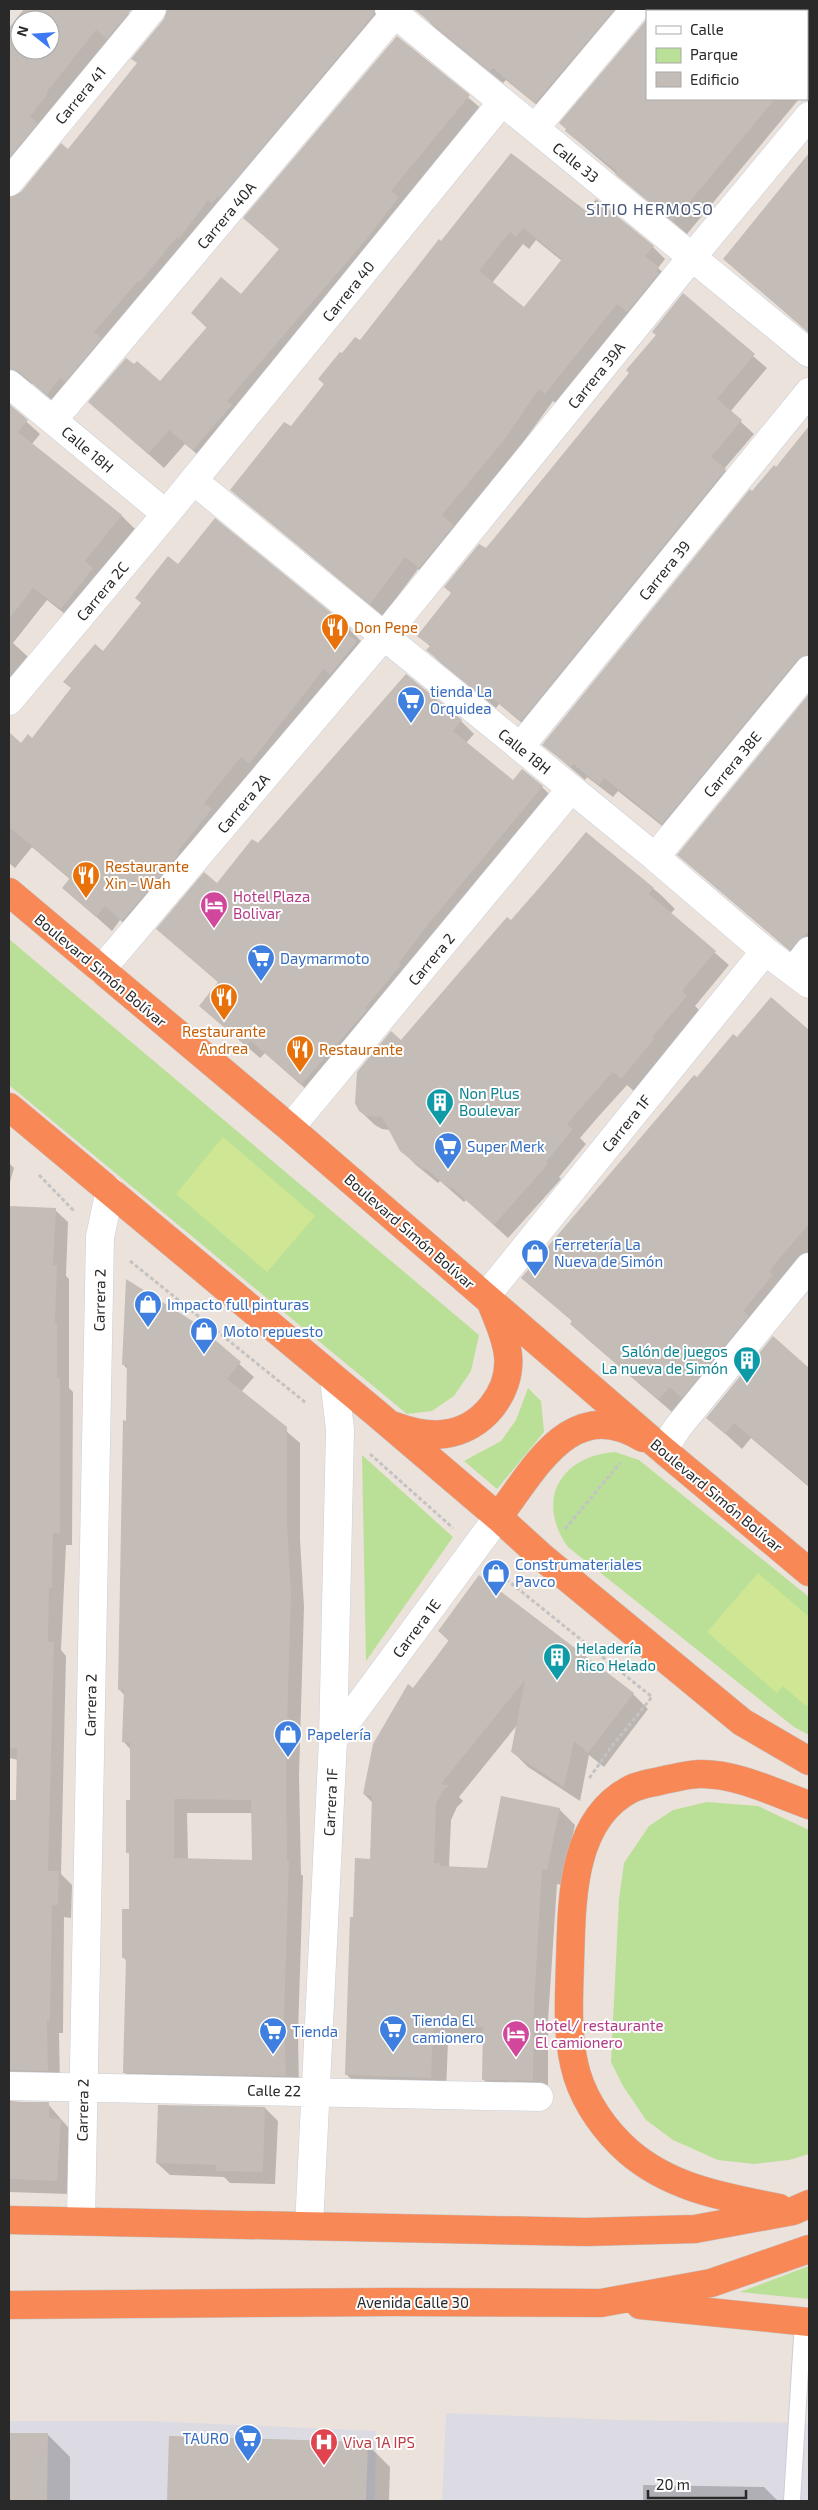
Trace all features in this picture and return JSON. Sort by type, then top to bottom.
[{"type":"highway","name":"Boulevard Simón Bolívar","points":[[9,892],[290,1128],[663,1450],[809,1572]]},
{"type":"highway","points":[[9,1106],[334,1378],[498,1517],[542,1557],[742,1722],[809,1761]]},
{"type":"highway","points":[[384,1422],[408,1431],[427,1435],[446,1434],[463,1429],[479,1420],[492,1407],[502,1391],[507,1374],[508,1356],[505,1337],[488,1298]]},
{"type":"highway","points":[[498,1517],[555,1442],[574,1431],[595,1426],[626,1428],[663,1450]]},
{"type":"highway","points":[[801,2207],[688,2187],[649,2166],[629,2152],[597,2116],[586,2097],[577,2075],[569,2029],[572,1913],[580,1861],[586,1841],[604,1810],[631,1789],[682,1776],[699,1774],[718,1775],[809,1805]]},
{"type":"highway","points":[[9,2220],[586,2232],[694,2229],[801,2207]]},
{"type":"highway","name":"Avenida Calle 30","points":[[9,2305],[410,2302],[601,2303],[711,2283],[809,2249]]},
{"type":"highway","points":[[601,2303],[806,2322]]},
{"type":"street","name":"Carrera 41","points":[[9,182],[152,9]]},
{"type":"street","points":[[535,128],[635,9]]},
{"type":"street","name":"Calle 33","points":[[395,10],[502,102],[809,353]]},
{"type":"street","name":"Carrera 40A","points":[[53,420],[395,10]]},
{"type":"street","name":"Carrera 40","points":[[194,481],[502,102]]},
{"type":"street","name":"Carrera 39A","points":[[384,636],[692,256],[809,116]]},
{"type":"street","name":"Calle 18H","points":[[9,384],[166,514]]},
{"type":"street","name":"Carrera 39","points":[[520,747],[809,392]]},
{"type":"street","name":"Calle 18H","points":[[194,481],[655,857],[766,951],[804,969]]},
{"type":"street","name":"Carrera 2C","points":[[9,701],[194,481]]},
{"type":"street","name":"Carrera 2A","points":[[101,970],[384,636]]},
{"type":"street","name":"Carrera 38E","points":[[655,857],[809,670]]},
{"type":"street","name":"Carrera 2","points":[[290,1128],[571,789]]},
{"type":"street","name":"Carrera 1F","points":[[488,1298],[766,951]]},
{"type":"street","name":"Carrera 2","points":[[82,2221],[100,1237],[110,1190]]},
{"type":"street","points":[[663,1450],[678,1427],[809,1267]]},
{"type":"street","name":"Carrera 1F","points":[[309,2226],[314,2091],[333,1740],[340,1430],[334,1378]]},
{"type":"street","name":"Carrera 1E","points":[[333,1740],[498,1517]]},
{"type":"street","name":"Calle 22","points":[[9,2086],[539,2096]]},
{"type":"lane","points":[[792,2501],[806,2322]]},
{"type":"path","points":[[35,1171],[100,1237],[311,1407]]},
{"type":"path","points":[[367,1451],[454,1530]]},
{"type":"path","points":[[564,1529],[620,1463]]},
{"type":"path","points":[[491,1567],[652,1697]]},
{"type":"shaded area","points":[[446,2413],[621,2420],[809,2423],[809,2501],[442,2501]]},
{"type":"shaded area","points":[[9,2421],[151,2421],[376,2431],[375,2501],[9,2501]]},
{"type":"green space","points":[[9,939],[479,1335],[471,1371],[454,1396],[432,1411],[407,1414],[9,1085]]},
{"type":"green space","points":[[223,1137],[315,1216],[267,1272],[176,1194]]},
{"type":"green space","points":[[528,1388],[541,1401],[544,1432],[497,1489],[464,1461],[501,1441],[516,1420]]},
{"type":"green space","points":[[615,1452],[639,1460],[809,1597],[809,1735],[794,1727],[568,1547],[558,1530],[554,1513],[554,1498],[558,1484],[567,1472],[580,1462],[596,1455]]},
{"type":"green space","points":[[362,1455],[453,1537],[366,1661]]},
{"type":"green space","points":[[758,1573],[809,1617],[809,1702],[806,1706],[783,1686],[777,1693],[707,1632]]},
{"type":"green space","points":[[707,1802],[758,1806],[809,1830],[809,2154],[789,2160],[754,2164],[718,2160],[673,2140],[646,2120],[623,2086],[611,2062],[619,1899],[624,1863],[649,1826],[673,1810]]},
{"type":"green space","points":[[809,2266],[809,2299],[740,2292]]},
{"type":"building","points":[[24,9],[132,9],[107,39],[96,30],[30,116],[38,123],[9,158],[9,28],[10,27],[10,60],[60,60],[60,10]]},
{"type":"building","points":[[167,9],[374,9],[374,14],[220,198],[218,196],[212,203],[208,200],[179,239],[177,237],[140,282],[138,281],[94,332],[102,338],[65,382],[60,378],[47,395],[19,372],[9,369],[9,197],[21,192],[61,143],[68,149],[137,63],[131,59],[164,19]]},
{"type":"building","points":[[414,9],[615,9],[535,103],[493,68],[490,71]]},
{"type":"building","points":[[646,20],[646,100],[774,100],[673,222],[615,174],[617,171],[565,131],[566,129],[559,123]]},
{"type":"building","points":[[397,36],[470,95],[391,191],[399,197],[366,240],[227,401],[232,405],[193,450],[169,430],[148,454],[88,402],[126,358],[134,364],[137,361],[160,381],[207,327],[191,313],[221,277],[241,294],[279,249],[243,218]]},
{"type":"building","points":[[511,153],[586,211],[596,199],[654,246],[645,256],[659,267],[656,271],[659,273],[627,312],[617,304],[545,394],[539,389],[504,440],[442,515],[454,525],[419,568],[405,557],[370,604],[230,490],[284,422],[291,426],[324,384],[318,379],[340,352],[342,353],[355,337],[360,340],[439,239],[441,241]],"holes":[[[523,228],[562,259],[524,307],[479,271],[510,232],[516,237]]]},
{"type":"building","points":[[809,153],[809,333],[723,259]]},
{"type":"building","points":[[683,293],[755,354],[717,399],[742,420],[711,457],[726,469],[521,721],[485,692],[482,696],[426,650],[430,646],[417,636],[451,593],[444,587],[479,544],[486,548],[629,373],[626,370],[656,335],[652,332]]},
{"type":"building","points":[[9,404],[28,420],[18,432],[122,515],[85,561],[93,568],[61,609],[33,588],[9,619]]},
{"type":"building","points":[[809,426],[809,655],[797,660],[662,824],[604,778],[599,785],[573,764],[571,767],[542,745],[750,489],[752,491],[774,465],[776,467]]},
{"type":"building","points":[[215,518],[351,629],[347,634],[357,641],[330,675],[324,669],[249,764],[241,757],[204,803],[212,809],[178,851],[180,853],[122,921],[105,906],[96,917],[62,888],[70,878],[9,827],[9,732],[21,743],[28,734],[32,738],[71,688],[63,682],[95,644],[103,651],[141,603],[135,598],[168,556],[178,564]]},
{"type":"building","points":[[406,674],[462,720],[453,731],[513,780],[522,769],[543,786],[430,922],[399,963],[401,965],[365,1008],[367,1010],[301,1085],[251,1041],[246,1046],[199,1006],[218,982],[156,929],[204,872],[217,883],[252,839],[258,843]]},
{"type":"building","points":[[809,694],[809,931],[790,950],[677,855]]},
{"type":"building","points":[[586,832],[654,888],[649,894],[716,951],[682,991],[687,996],[652,1037],[654,1039],[621,1079],[613,1072],[585,1103],[567,1124],[573,1129],[546,1162],[548,1164],[494,1225],[451,1187],[450,1189],[425,1168],[424,1170],[400,1151],[382,1117],[367,1116],[359,1111],[355,1103],[357,1072],[391,1031],[401,1040],[507,917],[511,920]]},
{"type":"building","points":[[771,997],[809,1030],[809,1224],[769,1271],[773,1275],[743,1311],[749,1316],[682,1398],[670,1387],[658,1400],[570,1324],[572,1321],[521,1278],[694,1075],[697,1077],[733,1034],[737,1037]]},
{"type":"building","points":[[9,1206],[56,1208],[53,1265],[57,1265],[55,1323],[57,1323],[57,1378],[60,1378],[60,1533],[53,1533],[52,1588],[49,1588],[48,1642],[54,1642],[48,1871],[59,1871],[58,1905],[52,1905],[50,2021],[47,2020],[48,2071],[9,2070],[9,1800],[16,1800],[17,1748],[9,1748]]},
{"type":"building","points":[[126,1279],[194,1322],[241,1362],[227,1379],[287,1427],[287,1526],[291,1593],[286,1761],[287,1861],[289,1861],[284,2019],[286,2076],[123,2073],[126,1958],[122,1958],[122,1909],[129,1909],[129,1853],[126,1853],[126,1800],[130,1800],[130,1743],[122,1742],[124,1690],[118,1690],[123,1420],[126,1421],[127,1365],[122,1365]],"holes":[[[174,1799],[251,1800],[252,1860],[174,1858]]]},
{"type":"building","points":[[773,1336],[809,1368],[809,1486],[734,1423],[725,1434],[706,1418]]},
{"type":"building","points":[[479,1575],[634,1693],[588,1753],[574,1741],[564,1787],[511,1752],[525,1680],[441,1784],[449,1785],[442,1792],[436,1804],[434,1863],[440,1863],[440,1866],[487,1868],[501,1796],[560,1808],[547,1870],[542,1869],[534,2005],[533,2081],[482,2080],[483,2027],[433,2027],[431,2078],[345,2075],[350,1917],[353,1917],[355,1858],[370,1859],[372,1796],[363,1794],[373,1744],[408,1684],[413,1688],[449,1640],[438,1631]]},
{"type":"building","points":[[9,2102],[49,2102],[49,2118],[61,2119],[57,2181],[9,2179]]},
{"type":"building","points":[[158,2105],[265,2107],[263,2172],[216,2171],[216,2165],[156,2163]]},
{"type":"building","points":[[9,2433],[48,2433],[47,2501],[9,2501]]},
{"type":"building","points":[[169,2436],[368,2442],[366,2501],[167,2501]]},
{"type":"place","name":"Don Pepe","points":[[335,651]]},
{"type":"place","name":"tienda La Orquidea","points":[[411,724]]},
{"type":"place","name":"Restaurante Xin - Wah","points":[[86,899]]},
{"type":"place","name":"Hotel Plaza Bolivar","points":[[214,929]]},
{"type":"place","name":"Daymarmoto","points":[[261,982]]},
{"type":"place","name":"Restaurante Andrea","points":[[224,1021]]},
{"type":"place","name":"Restaurante","points":[[300,1073]]},
{"type":"place","name":"Non Plus Boulevar","points":[[440,1126]]},
{"type":"place","name":"Super Merk","points":[[448,1170]]},
{"type":"place","name":"Ferretería La Nueva de Simón","points":[[535,1277]]},
{"type":"place","name":"Impacto full pinturas","points":[[148,1328]]},
{"type":"place","name":"Moto repuesto","points":[[204,1355]]},
{"type":"place","name":"Salón de juegos La nueva de Simón","points":[[747,1384]]},
{"type":"place","name":"Construmateriales Pavco","points":[[496,1597]]},
{"type":"place","name":"Heladería Rico Helado","points":[[557,1681]]},
{"type":"place","name":"Papelería","points":[[288,1758]]},
{"type":"place","name":"Tienda El camionero","points":[[393,2053]]},
{"type":"place","name":"Tienda","points":[[273,2055]]},
{"type":"place","name":"Hotel/ restaurante El camionero","points":[[516,2058]]},
{"type":"place","name":"TAURO","points":[[248,2462]]},
{"type":"place","name":"Viva 1A IPS","points":[[324,2466]]},
{"type":"district","name":"SITIO HERMOSO","points":[[650,208]]}]
